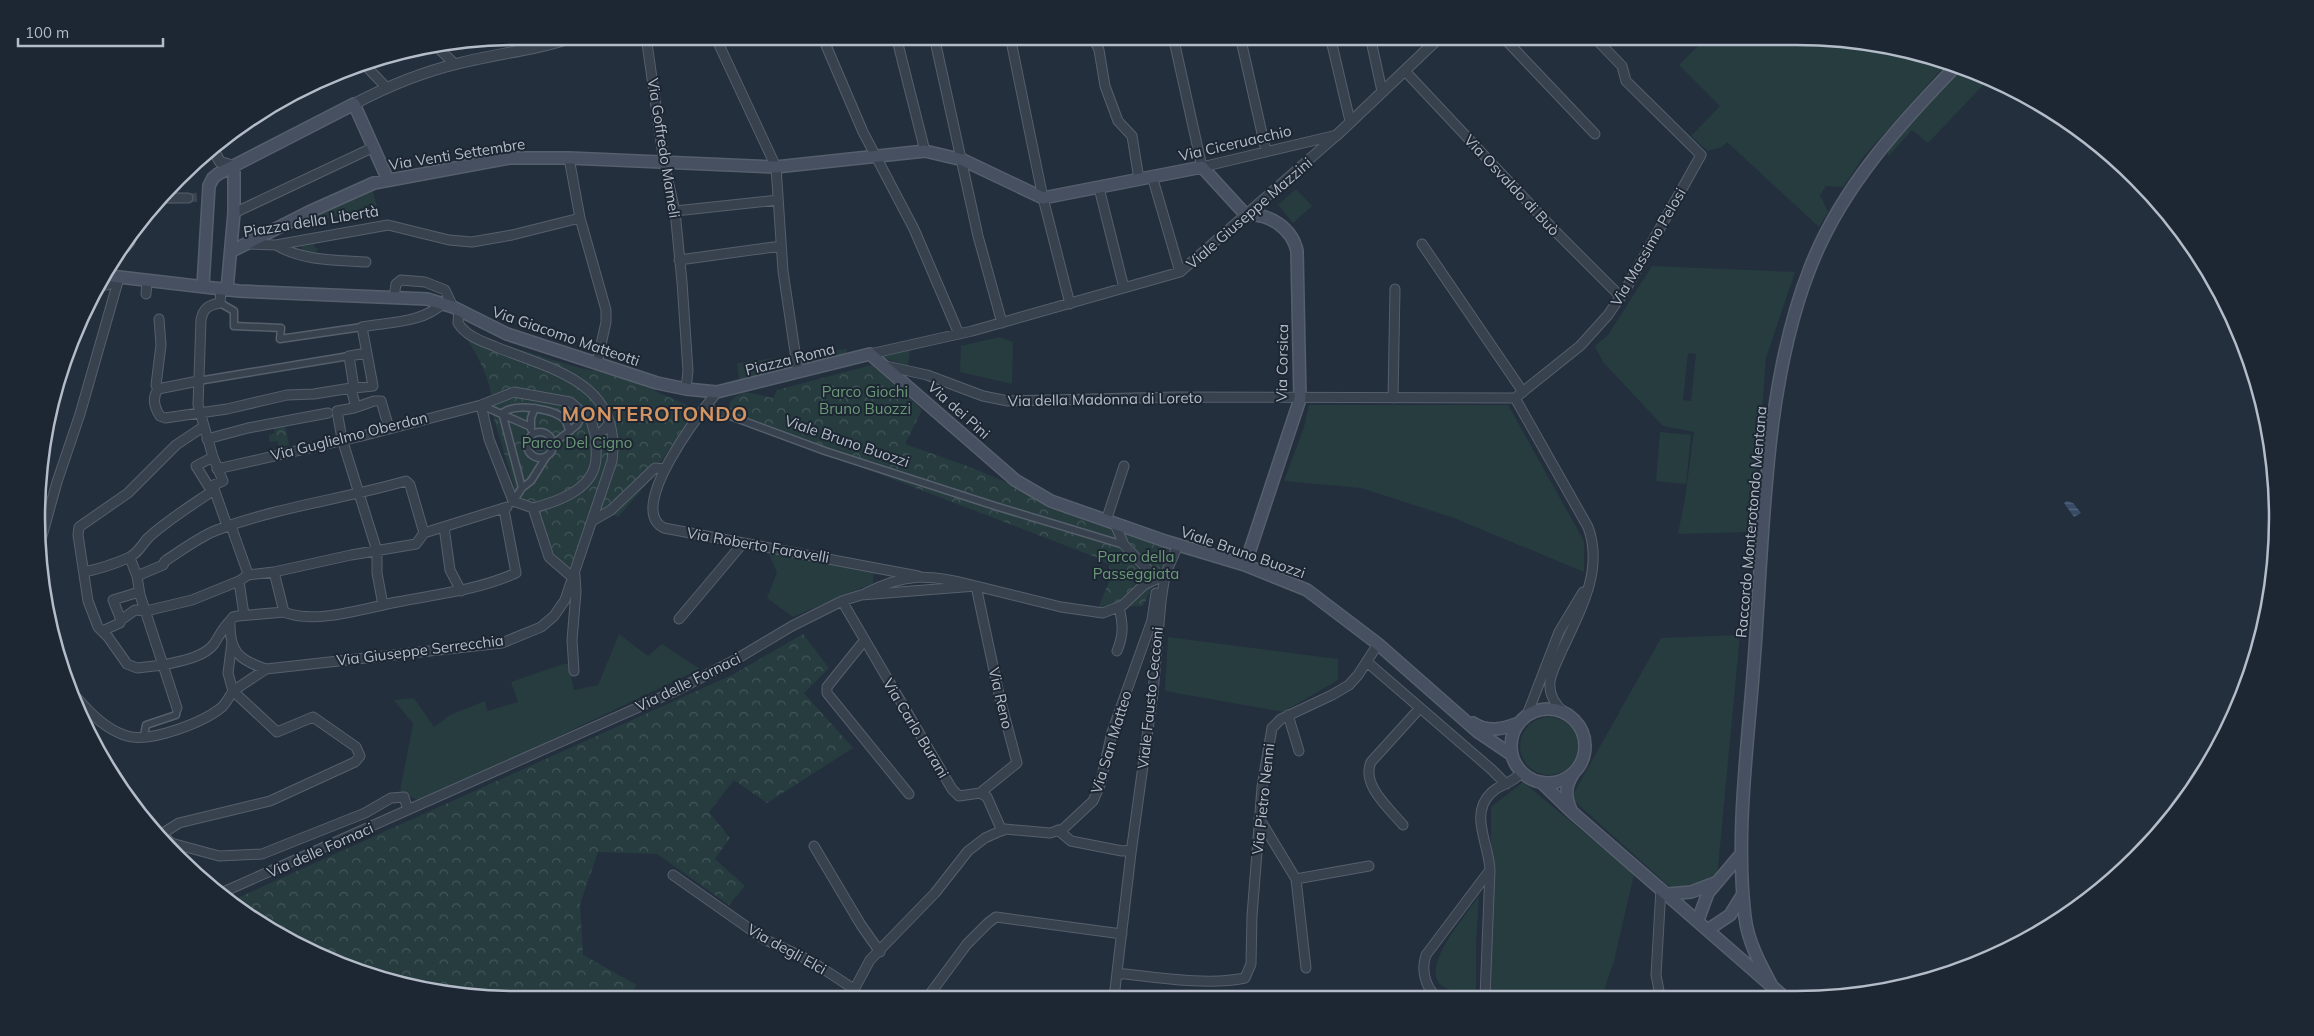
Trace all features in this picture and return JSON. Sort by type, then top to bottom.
[{"type":"main road","name":"Raccordo Monterotondo Mentana","points":[[1772,986],[1750,938],[1745,915],[1740,854],[1770,452],[1783,368],[1796,311],[1816,253],[1846,195],[1914,110],[1951,71]]},
{"type":"main road","points":[[203,286],[205,197],[213,178],[354,104],[388,180]]},
{"type":"main road","name":"Via Venti Settembre","points":[[246,244],[320,207],[388,180],[510,158],[569,158],[776,167],[925,151]]},
{"type":"main road","points":[[925,151],[963,160],[1043,198]]},
{"type":"main road","points":[[224,289],[232,251],[234,166]]},
{"type":"main road","points":[[1202,167],[1246,215]]},
{"type":"main road","name":"Via Ciceruacchio","points":[[1043,198],[1202,167]]},
{"type":"main road","name":"Via Corsica","points":[[1245,565],[1300,399],[1296,248],[1290,237],[1274,220],[1261,214],[1246,215]]},
{"type":"main road","name":"Piazza della Libertà","points":[[232,251],[246,244]]},
{"type":"main road","name":"Via Giacomo Matteotti","points":[[112,274],[146,281],[224,289],[422,298],[452,306],[494,329],[596,364],[686,390],[718,392]]},
{"type":"main road","name":"Piazza Roma","points":[[718,392],[870,354]]},
{"type":"main road","name":"Via dei Pini","points":[[870,354],[1004,470]]},
{"type":"main road","name":"Viale Bruno Buozzi","points":[[1004,470],[1020,484],[1042,497],[1178,545],[1245,565],[1307,590],[1378,644],[1482,736],[1512,755]]},
{"type":"main road","name":"Viale Bruno Buozzi","points":[[1447,706],[1487,729],[1501,729],[1523,719]]},
{"type":"main road","points":[[1572,812],[1567,799],[1566,788],[1584,754],[1584,739],[1579,725],[1564,712],[1552,709],[1539,710],[1523,719],[1511,744],[1512,755],[1522,772],[1541,782],[1572,812],[1709,929],[1778,991]]},
{"type":"main road","points":[[1541,782],[1559,781],[1575,771]]},
{"type":"main road","points":[[1698,920],[1703,904],[1716,882],[1740,854]]},
{"type":"main road","points":[[1664,891],[1691,892],[1716,882]]},
{"type":"main road","points":[[1709,929],[1730,915],[1744,892]]},
{"type":"street","points":[[354,104],[386,87],[455,64],[546,45]]},
{"type":"street","name":"Via Goffredo Mameli","points":[[647,45],[664,163],[675,212],[688,371],[686,390]]},
{"type":"street","points":[[719,45],[776,167],[783,272],[798,372]]},
{"type":"street","points":[[826,45],[863,132],[914,229],[960,334]]},
{"type":"street","points":[[898,45],[925,151]]},
{"type":"street","points":[[936,45],[963,160],[978,236],[1002,323]]},
{"type":"street","points":[[1012,45],[1043,198],[1070,304]]},
{"type":"street","points":[[1097,45],[1105,86],[1118,121],[1132,136],[1139,179]]},
{"type":"street","points":[[1174,45],[1202,167]]},
{"type":"street","points":[[1242,45],[1266,151]]},
{"type":"street","points":[[1332,45],[1350,121]]},
{"type":"street","points":[[1372,45],[1382,91]]},
{"type":"street","name":"Viale Giuseppe Mazzini","points":[[870,354],[1002,323],[1180,272],[1337,135],[1432,45]]},
{"type":"street","points":[[1511,45],[1595,134]]},
{"type":"street","name":"Via Massimo Pelosi","points":[[1515,398],[1580,346],[1604,321],[1621,297],[1701,154],[1626,81],[1622,66],[1602,45]]},
{"type":"street","points":[[441,52],[455,64]]},
{"type":"street","points":[[369,69],[386,87]]},
{"type":"street","name":"Via Osvaldo di Buò","points":[[1405,71],[1556,232],[1621,297]]},
{"type":"street","name":"Via Ciceruacchio","points":[[1202,167],[1337,135]]},
{"type":"street","points":[[234,213],[374,147]]},
{"type":"street","points":[[216,154],[220,162],[234,166]]},
{"type":"street","points":[[569,158],[580,218],[606,313],[596,364]]},
{"type":"street","points":[[1152,176],[1180,272]]},
{"type":"street","points":[[1099,188],[1124,288]]},
{"type":"street","points":[[170,198],[188,198]]},
{"type":"street","points":[[675,212],[778,200]]},
{"type":"street","name":"Piazza della Libertà","points":[[246,244],[276,245],[369,227],[396,225],[449,240],[472,242],[512,235],[580,218]]},
{"type":"street","points":[[1422,244],[1523,392]]},
{"type":"street","points":[[276,245],[291,253],[302,256],[366,262]]},
{"type":"street","points":[[679,260],[781,246]]},
{"type":"street","points":[[45,523],[80,414],[109,280]]},
{"type":"street","name":"Via Giuseppe Serrecchia","points":[[266,669],[502,643],[541,627],[554,616],[565,600],[574,575],[612,461],[614,440],[600,400],[575,379],[472,337],[458,323],[445,290],[421,282],[401,280],[396,284],[394,297]]},
{"type":"street","points":[[146,281],[146,294]]},
{"type":"street","points":[[220,302],[224,289]]},
{"type":"street","points":[[1393,398],[1395,289]]},
{"type":"street","points":[[220,302],[234,312],[234,326],[281,328],[280,340],[425,315],[452,306]]},
{"type":"street","points":[[84,572],[130,558],[145,544],[150,536],[223,481],[213,458],[199,414],[198,381],[202,314],[207,307],[220,302]]},
{"type":"street","points":[[158,319],[161,345],[156,385],[158,389]]},
{"type":"street","points":[[349,356],[354,388],[373,386],[362,327]]},
{"type":"street","points":[[354,408],[355,404],[350,388],[314,394],[286,395],[227,409],[165,418],[160,416],[154,402],[158,389],[366,353]]},
{"type":"street","name":"Via della Madonna di Loreto","points":[[886,366],[927,375],[978,395],[1008,401],[1176,397],[1300,399]]},
{"type":"street","name":"Via Guglielmo Oberdan","points":[[217,469],[481,405],[514,392],[570,402],[591,420],[596,438]]},
{"type":"street","points":[[592,521],[611,510],[655,468],[665,469],[672,456],[718,392]]},
{"type":"street","points":[[1300,399],[1515,398],[1588,527],[1595,559],[1585,597],[1550,682],[1553,699],[1564,712]]},
{"type":"street","points":[[207,439],[248,428],[354,408],[374,400],[381,401],[389,428]]},
{"type":"street","points":[[203,427],[176,445],[128,493],[79,527],[79,550],[83,559],[88,601],[98,627],[127,664],[137,668],[164,670],[197,656],[213,644],[218,634],[233,617],[284,612],[298,616],[346,612],[461,591],[516,573],[509,505],[481,405]]},
{"type":"street","points":[[481,405],[504,414],[532,430],[546,433],[553,444],[552,452],[546,457],[531,481],[522,488],[509,505]]},
{"type":"street","points":[[504,414],[508,409],[516,407],[544,410],[565,420],[570,431]]},
{"type":"street","name":"Viale Bruno Buozzi","points":[[706,407],[825,451],[1124,545]]},
{"type":"street","points":[[535,408],[531,418],[532,430],[527,441],[527,450],[533,457],[546,457]]},
{"type":"street","points":[[334,412],[377,550],[377,573],[383,605]]},
{"type":"street","points":[[504,414],[522,488]]},
{"type":"street","points":[[553,444],[580,421],[583,414]]},
{"type":"street","points":[[102,630],[120,623],[121,620],[135,610],[146,611],[192,600],[239,581],[248,573],[274,572],[377,550],[416,544],[424,533],[509,505],[533,508],[575,491],[590,478],[595,464],[596,438],[609,424]]},
{"type":"street","points":[[213,458],[196,466],[209,487],[214,488]]},
{"type":"street","points":[[1124,466],[1110,522],[1124,545],[1161,577]]},
{"type":"street","name":"Via Roberto Faravelli","points":[[665,469],[652,506],[652,517],[658,525],[664,528],[976,586]]},
{"type":"street","points":[[136,576],[163,565],[165,561],[204,536],[272,511],[360,494],[406,481],[410,485],[424,533]]},
{"type":"street","points":[[214,488],[227,524],[231,526],[248,573]]},
{"type":"street","points":[[533,508],[549,557],[574,575],[576,592],[572,640],[574,671]]},
{"type":"street","points":[[444,527],[450,570],[461,591]]},
{"type":"street","points":[[679,619],[743,542]]},
{"type":"street","name":"Viale Fausto Cecconi","points":[[1115,991],[1131,852],[1153,694],[1161,577],[1178,545]]},
{"type":"street","points":[[130,558],[139,592],[177,708],[176,715],[146,725],[144,736]]},
{"type":"street","points":[[879,586],[882,568]]},
{"type":"street","points":[[274,572],[284,612]]},
{"type":"street","points":[[862,595],[879,586],[918,576]]},
{"type":"street","name":"Via delle Fornaci","points":[[227,890],[675,691],[735,660],[792,626],[842,601],[862,595],[976,586],[1094,613],[1107,612],[1119,607],[1131,599],[1144,585],[1161,577]]},
{"type":"street","points":[[1523,719],[1559,632],[1590,579]]},
{"type":"street","points":[[239,581],[244,615]]},
{"type":"street","points":[[1144,585],[1152,586],[1159,593]]},
{"type":"street","name":"Via Reno","points":[[976,586],[1016,763],[980,793]]},
{"type":"street","points":[[121,620],[113,600],[139,592]]},
{"type":"street","name":"Via San Matteo","points":[[1058,830],[1080,815],[1093,801],[1100,785],[1112,732],[1152,620],[1159,593]]},
{"type":"street","name":"Via Carlo Burani","points":[[842,601],[952,789],[958,796],[980,793]]},
{"type":"street","points":[[1117,651],[1124,628],[1119,607]]},
{"type":"street","points":[[230,621],[233,649],[242,658],[266,669]]},
{"type":"street","points":[[864,641],[827,687],[826,693],[909,794]]},
{"type":"street","points":[[164,832],[179,823],[270,802],[355,762],[360,756],[356,747],[313,717],[277,732],[233,691],[228,673],[232,642]]},
{"type":"street","name":"Via Pietro Nenni","points":[[1117,973],[1164,978],[1234,981],[1245,978],[1251,964],[1259,818],[1270,736],[1276,723],[1288,715],[1342,690],[1355,679],[1378,644]]},
{"type":"street","points":[[1367,662],[1506,784]]},
{"type":"street","points":[[84,706],[94,717],[108,727],[128,736],[144,736],[178,729],[197,722],[222,706],[233,691],[266,669]]},
{"type":"street","points":[[1403,824],[1378,795],[1369,780],[1367,770],[1371,762],[1420,708]]},
{"type":"street","points":[[1288,715],[1299,751]]},
{"type":"street","points":[[1486,991],[1490,858],[1480,817],[1481,807],[1490,793],[1516,778],[1522,772]]},
{"type":"street","points":[[980,793],[988,797],[1002,831]]},
{"type":"street","points":[[178,846],[219,856],[262,854],[365,813],[392,798],[404,797],[408,810]]},
{"type":"street","points":[[1259,818],[1296,879],[1306,968]]},
{"type":"street","points":[[854,989],[870,960],[880,952],[935,893],[968,851],[985,838],[1002,831],[1050,832],[1058,830],[1071,841],[1131,852]]},
{"type":"street","points":[[814,846],[880,952]]},
{"type":"street","points":[[1296,879],[1369,866]]},
{"type":"street","points":[[1431,991],[1426,980],[1424,962],[1426,955],[1490,870]]},
{"type":"street","name":"Via degli Elci","points":[[673,874],[764,939],[811,961],[854,989]]},
{"type":"street","points":[[1659,991],[1656,975],[1664,891]]},
{"type":"street","points":[[932,991],[967,944],[996,917],[1122,934]]},
{"type":"green space","points":[[1699,45],[1796,45],[1858,49],[1888,54],[1942,68],[1864,156],[1843,187],[1826,186],[1820,195],[1828,212],[1819,227],[1727,142],[1722,147],[1708,151],[1691,136],[1720,106],[1679,65]]},
{"type":"green space","points":[[1957,73],[1984,84],[1928,143],[1912,130],[1888,157],[1887,150]]},
{"type":"green space","points":[[372,188],[377,206],[313,222],[315,231],[310,217]]},
{"type":"green space","points":[[1296,189],[1312,206],[1293,223],[1278,205]]},
{"type":"green space","points":[[313,243],[316,249],[319,248],[315,253],[302,254],[301,246]]},
{"type":"green space","points":[[1652,266],[1795,272],[1766,358],[1754,516],[1748,532],[1678,534],[1694,432],[1663,426],[1603,362],[1595,346],[1608,335]],"holes":[[[1688,353],[1696,354],[1691,401],[1683,400]]]},
{"type":"green space","name":"Parco Del Cigno","points":[[466,337],[511,347],[579,368],[599,371],[639,384],[696,409],[660,463],[614,507],[592,521],[569,568],[561,561],[544,537],[536,520],[533,502],[520,498],[516,493],[492,412],[489,383],[481,363]]},
{"type":"green space","points":[[999,337],[1013,342],[1012,384],[960,372],[961,346]]},
{"type":"green space","points":[[847,349],[845,357],[739,379],[737,363]]},
{"type":"green space","points":[[910,349],[908,366],[881,357]]},
{"type":"green space","name":"Parco della Passeggiata","points":[[872,365],[922,410],[905,444],[970,467],[1170,551],[1143,606],[1098,608],[1111,577],[1109,565],[1098,558],[728,416],[730,402],[736,396],[745,392],[773,398],[777,390]]},
{"type":"green space","points":[[1309,405],[1508,405],[1584,541],[1584,572],[1454,518],[1361,488],[1284,481],[1304,427]]},
{"type":"green space","points":[[285,425],[289,445],[279,447],[278,441],[269,442],[269,435],[275,433],[274,427]]},
{"type":"green space","points":[[1660,432],[1691,435],[1686,484],[1656,481]]},
{"type":"green space","points":[[656,469],[656,474],[618,517],[611,514]]},
{"type":"green space","points":[[767,549],[874,569],[873,583],[793,617],[767,598],[777,573]]},
{"type":"green space","points":[[619,634],[648,656],[662,644],[700,669],[421,802],[400,791],[413,724],[394,700],[414,698],[434,727],[450,715],[485,701],[487,711],[518,702],[511,682],[563,664],[568,664],[574,690],[598,685]]},
{"type":"green space","points":[[803,634],[829,668],[804,693],[853,748],[767,803],[734,780],[709,812],[730,838],[715,859],[745,886],[729,905],[657,854],[598,852],[580,904],[583,955],[637,985],[632,991],[487,990],[456,987],[396,975],[337,955],[309,942],[281,928],[237,898],[734,674]]},
{"type":"green space","points":[[1740,635],[1717,878],[1672,889],[1571,798],[1661,638]]},
{"type":"green space","points":[[1168,637],[1338,659],[1338,680],[1283,712],[1165,691]]},
{"type":"green space","points":[[1549,717],[1560,719],[1573,730],[1578,746],[1576,757],[1565,770],[1549,775],[1538,773],[1525,762],[1520,746],[1522,735],[1533,722]]},
{"type":"green space","points":[[1523,782],[1634,874],[1614,961],[1604,991],[1491,991],[1491,807]]},
{"type":"green space","points":[[1479,896],[1476,942],[1476,991],[1454,991],[1442,986],[1436,978],[1436,967],[1440,954],[1456,927]]},
{"type":"water","points":[[540,439],[546,445],[540,451],[534,445]]},
{"type":"water","points":[[2067,501],[2073,503],[2081,513],[2074,517],[2064,503]]},
{"type":"tunnel","points":[[188,198],[201,197]]},
{"type":"district","name":"MONTEROTONDO","points":[[655,413]]},
{"type":"park label","name":"Parco Giochi Bruno Buozzi","points":[[865,400]]}]
